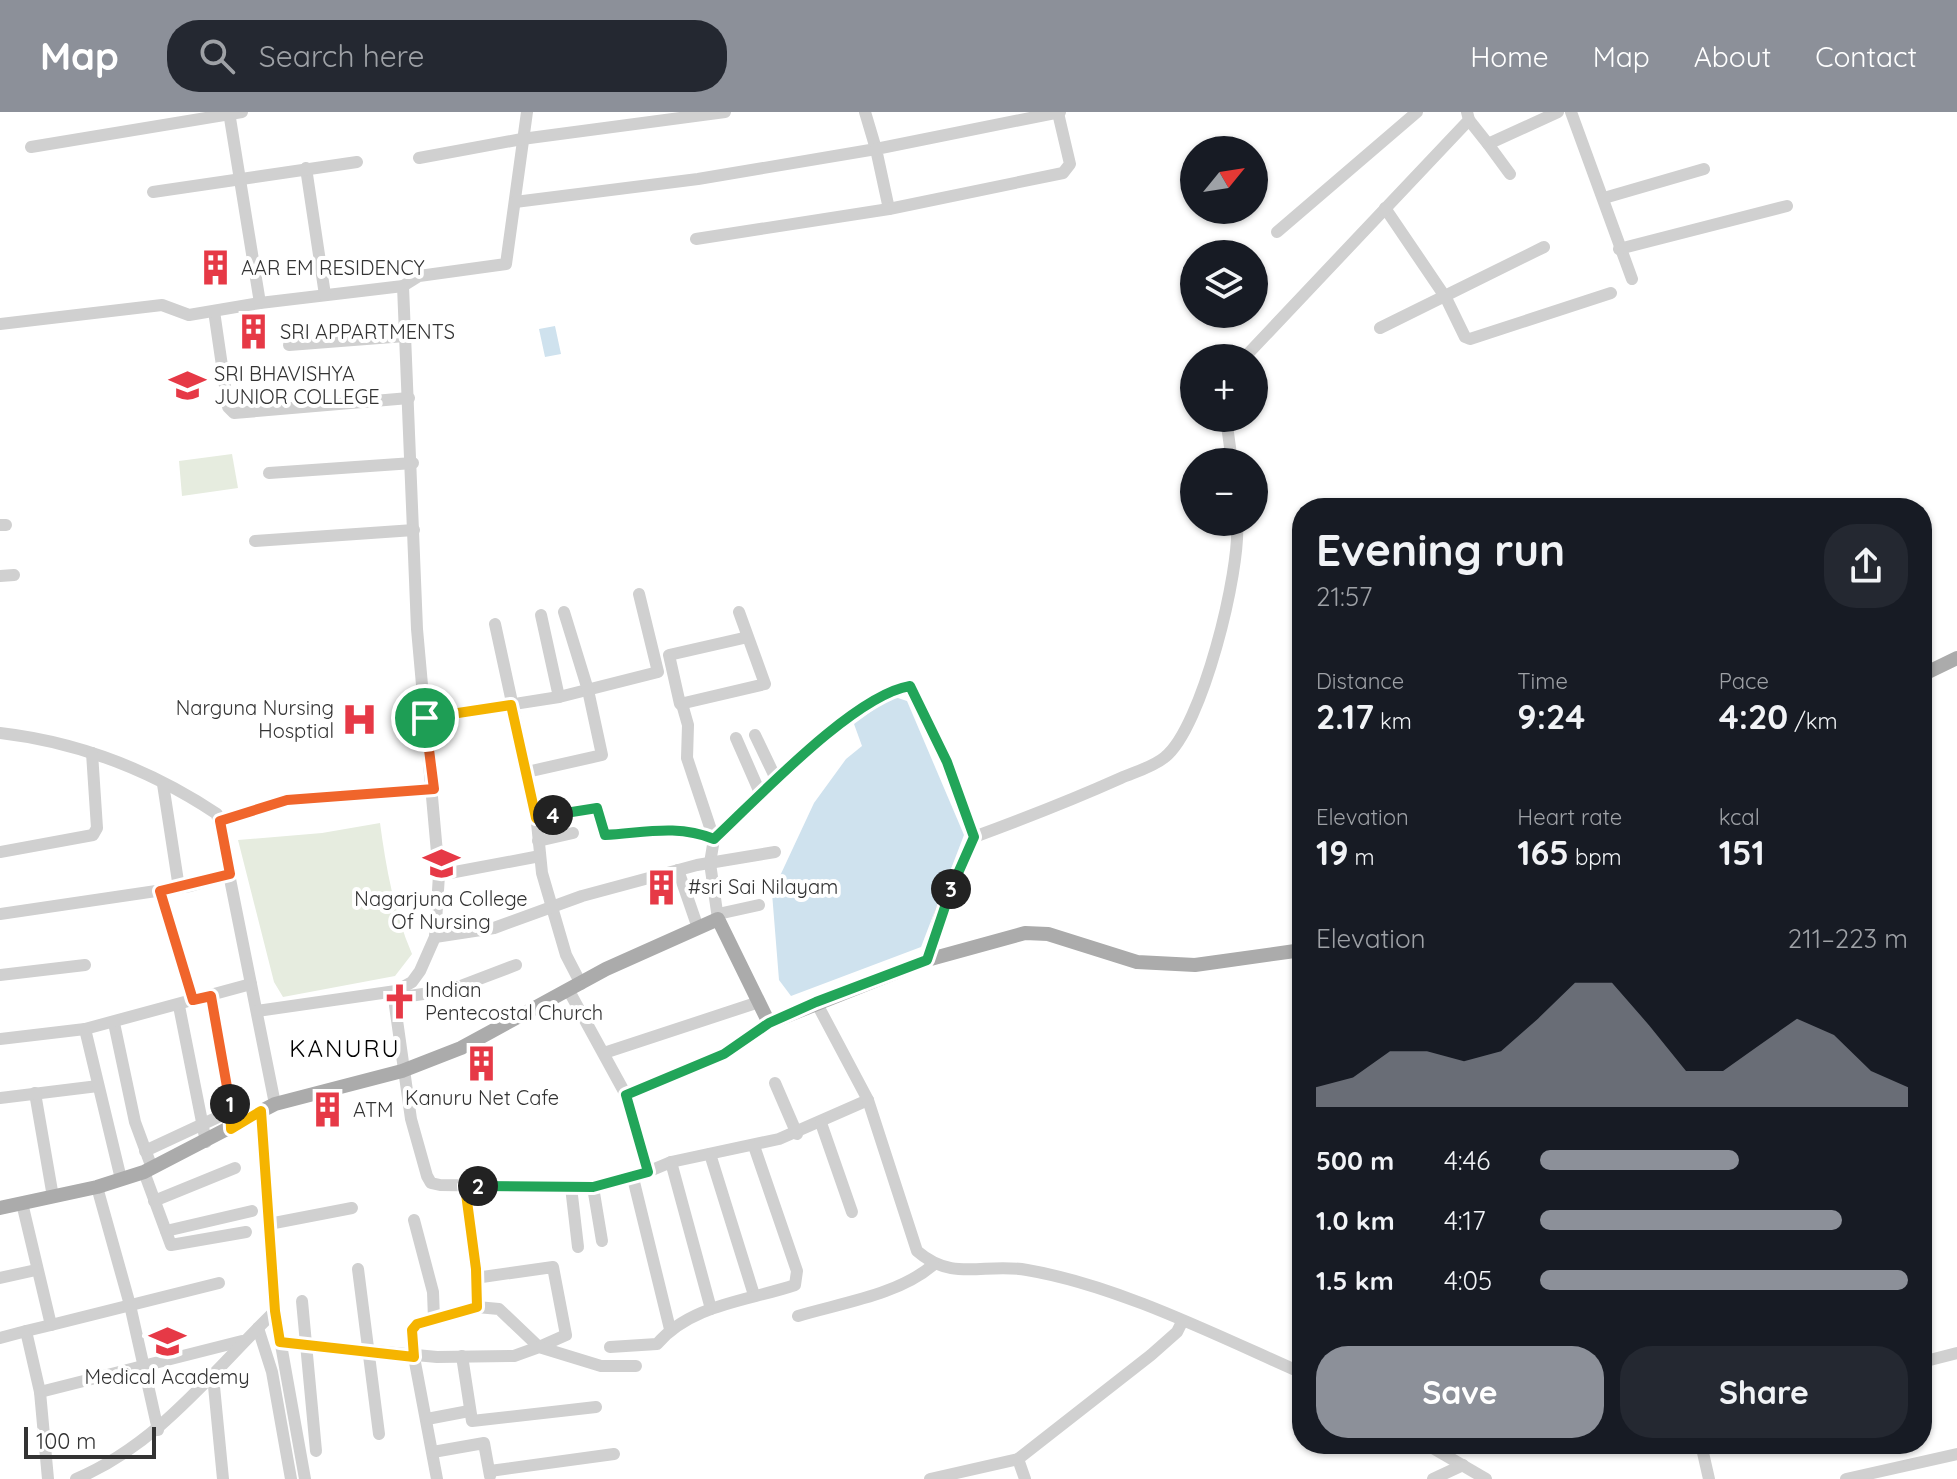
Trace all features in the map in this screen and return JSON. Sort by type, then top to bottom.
[{"type":"main road","points":[[1932,670],[1957,658]]},
{"type":"main road","points":[[0,1208],[121,1179],[148,1162],[206,1142],[275,1104],[402,1071],[461,1048],[718,916],[769,1023],[816,1002],[969,945],[1025,933],[1048,934],[1137,962],[1195,965],[1292,951]]},
{"type":"street","points":[[0,324],[162,305],[189,315],[403,286],[419,276],[506,264],[527,112]]},
{"type":"street","points":[[419,158],[522,139],[725,112]]},
{"type":"street","points":[[865,112],[889,209]]},
{"type":"street","points":[[515,202],[698,179],[876,149],[1059,112],[1070,164],[1066,171],[889,209],[696,239]]},
{"type":"street","points":[[1277,232],[1417,112]]},
{"type":"street","points":[[1488,144],[1558,112]]},
{"type":"street","points":[[1571,112],[1632,279]]},
{"type":"street","points":[[31,147],[234,113],[240,178],[260,303]]},
{"type":"street","points":[[1257,344],[1468,116],[1510,174]]},
{"type":"street","points":[[153,192],[357,162]]},
{"type":"street","points":[[306,168],[325,295]]},
{"type":"street","points":[[1604,198],[1704,169]]},
{"type":"street","points":[[1619,249],[1787,206]]},
{"type":"street","points":[[1385,208],[1445,295],[1465,337],[1474,339],[1611,293]]},
{"type":"street","points":[[1380,328],[1544,247]]},
{"type":"street","points":[[396,994],[412,982],[420,971],[435,937],[439,875],[434,789],[425,718],[403,286]]},
{"type":"street","points":[[214,311],[228,407],[234,413],[409,398]]},
{"type":"street","points":[[289,345],[405,336]]},
{"type":"street","points":[[269,473],[413,463]]},
{"type":"street","points":[[255,541],[414,530]]},
{"type":"street","points":[[974,837],[1068,802],[1163,759],[1177,746],[1201,695],[1221,626],[1232,579],[1236,536]]},
{"type":"street","points":[[0,576],[14,575]]},
{"type":"street","points":[[639,594],[658,672]]},
{"type":"street","points":[[527,772],[602,755],[588,690],[564,612]]},
{"type":"street","points":[[682,704],[765,684],[739,612]]},
{"type":"street","points":[[541,615],[559,697]]},
{"type":"street","points":[[495,624],[536,818],[540,856],[566,955],[575,987],[626,1095],[648,1172]]},
{"type":"street","points":[[748,637],[669,655],[688,725],[687,758],[711,830],[708,837],[718,916],[759,905]]},
{"type":"street","points":[[425,718],[559,697],[671,669]]},
{"type":"street","points":[[536,818],[597,808],[605,835],[660,829],[708,837],[842,723],[890,689],[910,686],[947,762],[974,837],[941,911],[927,960]]},
{"type":"street","points":[[0,733],[51,738],[145,772],[209,809],[220,821],[275,1104]]},
{"type":"street","points":[[755,735],[777,781]]},
{"type":"street","points":[[736,738],[761,795]]},
{"type":"street","points":[[0,852],[93,835],[97,828],[92,753]]},
{"type":"street","points":[[163,784],[179,888]]},
{"type":"street","points":[[220,821],[287,800],[434,789]]},
{"type":"street","points":[[538,841],[573,833]]},
{"type":"street","points":[[435,937],[494,928],[554,910],[582,896],[711,860],[775,852]]},
{"type":"street","points":[[439,875],[540,856]]},
{"type":"street","points":[[678,870],[698,928]]},
{"type":"street","points":[[0,914],[179,888],[230,874]]},
{"type":"street","points":[[160,891],[193,1000]]},
{"type":"street","points":[[0,975],[85,965]]},
{"type":"street","points":[[257,1011],[450,990],[516,965]]},
{"type":"street","points":[[0,1039],[114,1023],[251,984]]},
{"type":"street","points":[[396,994],[402,1071],[411,1119],[431,1183],[593,1187],[633,1178],[671,1162],[797,1134],[868,1100]]},
{"type":"street","points":[[211,996],[231,1111],[231,1129]]},
{"type":"street","points":[[604,1053],[759,1002]]},
{"type":"street","points":[[816,1002],[868,1100],[917,1251],[933,1265],[949,1270],[1025,1269],[1099,1290],[1292,1369]]},
{"type":"street","points":[[179,1006],[206,1142]]},
{"type":"street","points":[[114,1023],[135,1122],[148,1162],[154,1201],[174,1245],[246,1232]]},
{"type":"street","points":[[626,1095],[724,1054],[769,1023]]},
{"type":"street","points":[[85,1029],[121,1179]]},
{"type":"street","points":[[775,1083],[797,1134]]},
{"type":"street","points":[[0,1098],[98,1086]]},
{"type":"street","points":[[35,1093],[53,1197]]},
{"type":"street","points":[[148,1162],[203,1124],[231,1111]]},
{"type":"street","points":[[261,1111],[269,1224],[266,1320],[291,1479]]},
{"type":"street","points":[[821,1123],[852,1212]]},
{"type":"street","points":[[610,1347],[657,1344],[670,1329],[711,1309],[795,1285],[797,1279],[754,1146]]},
{"type":"street","points":[[710,1154],[754,1295]]},
{"type":"street","points":[[671,1162],[711,1309]]},
{"type":"street","points":[[154,1201],[235,1168]]},
{"type":"street","points":[[633,1178],[670,1329]]},
{"type":"street","points":[[465,1186],[477,1307]]},
{"type":"street","points":[[97,1187],[130,1305],[158,1430]]},
{"type":"street","points":[[571,1187],[578,1247]]},
{"type":"street","points":[[593,1187],[602,1241]]},
{"type":"street","points":[[22,1203],[51,1325]]},
{"type":"street","points":[[269,1224],[352,1208]]},
{"type":"street","points":[[166,1231],[252,1211]]},
{"type":"street","points":[[414,1220],[433,1292],[434,1319]]},
{"type":"street","points":[[798,1316],[894,1287],[920,1277],[933,1265]]},
{"type":"street","points":[[280,1342],[414,1357],[514,1356],[566,1335],[553,1267],[475,1278]]},
{"type":"street","points":[[358,1269],[379,1434]]},
{"type":"street","points":[[0,1278],[36,1270]]},
{"type":"street","points":[[0,1338],[219,1283]]},
{"type":"street","points":[[302,1301],[316,1451]]},
{"type":"street","points":[[437,1479],[414,1357],[414,1327],[477,1307],[499,1309],[539,1347],[601,1366],[636,1366]]},
{"type":"street","points":[[76,1479],[104,1467],[158,1430],[266,1320]]},
{"type":"street","points":[[266,1320],[280,1342],[305,1479]]},
{"type":"street","points":[[930,1479],[991,1462],[1018,1459],[1151,1355],[1177,1332],[1182,1322]]},
{"type":"street","points":[[26,1331],[40,1392],[48,1479]]},
{"type":"street","points":[[40,1392],[243,1341]]},
{"type":"street","points":[[1932,1359],[1957,1353]]},
{"type":"street","points":[[462,1356],[476,1444]]},
{"type":"street","points":[[213,1376],[223,1479]]},
{"type":"street","points":[[427,1419],[596,1407]]},
{"type":"street","points":[[433,1452],[484,1443],[490,1475],[614,1454]]},
{"type":"street","points":[[1444,1454],[1486,1479]]},
{"type":"street","points":[[1703,1454],[1709,1479]]},
{"type":"street","points":[[1846,1479],[1957,1454]]},
{"type":"street","points":[[1018,1459],[1025,1479]]},
{"type":"street","points":[[1433,1479],[1463,1465]]},
{"type":"shaded area","points":[[232,454],[238,488],[182,496],[179,461]]},
{"type":"shaded area","points":[[380,823],[392,890],[412,954],[395,976],[283,997],[274,982],[238,840],[322,833]]},
{"type":"water","points":[[555,326],[561,354],[545,357],[539,329]]},
{"type":"water","points":[[892,696],[907,701],[964,835],[921,947],[791,996],[779,980],[772,893],[814,803],[846,759],[862,746],[854,724]]},
{"type":"place","name":"AAR EM RESIDENCY","points":[[215,268]]},
{"type":"place","name":"SRI APPARTMENTS","points":[[254,332]]},
{"type":"place","name":"SRI BHAVISHYA JUNIOR COLLEGE","points":[[188,386]]},
{"type":"place","name":"Narguna Nursing Hosptial","points":[[360,719]]},
{"type":"place","name":"Nagarjuna College Of Nursing","points":[[441,864]]},
{"type":"place","name":"#sri Sai Nilayam","points":[[662,887]]},
{"type":"place","name":"Indian Pentecostal Church","points":[[399,1002]]},
{"type":"place","name":"Kanuru Net Cafe","points":[[482,1063]]},
{"type":"place","name":"ATM","points":[[327,1110]]},
{"type":"place","name":"Medical Academy","points":[[167,1342]]},
{"type":"district","name":"KANURU","points":[[345,1049]]},
{"type":"route","points":[[910,686],[947,762],[974,837],[941,911],[927,960],[769,1023],[724,1054],[626,1095],[648,1172],[593,1187],[465,1186],[476,1269],[477,1307],[417,1324],[412,1330],[414,1357],[280,1342],[275,1311],[261,1111],[231,1129],[231,1111],[211,996],[193,1000],[160,891],[230,874],[220,821],[287,800],[434,789],[425,718],[511,705],[536,818],[597,808],[605,835],[660,829],[698,833],[714,839],[842,723],[890,689],[910,686]]}]
